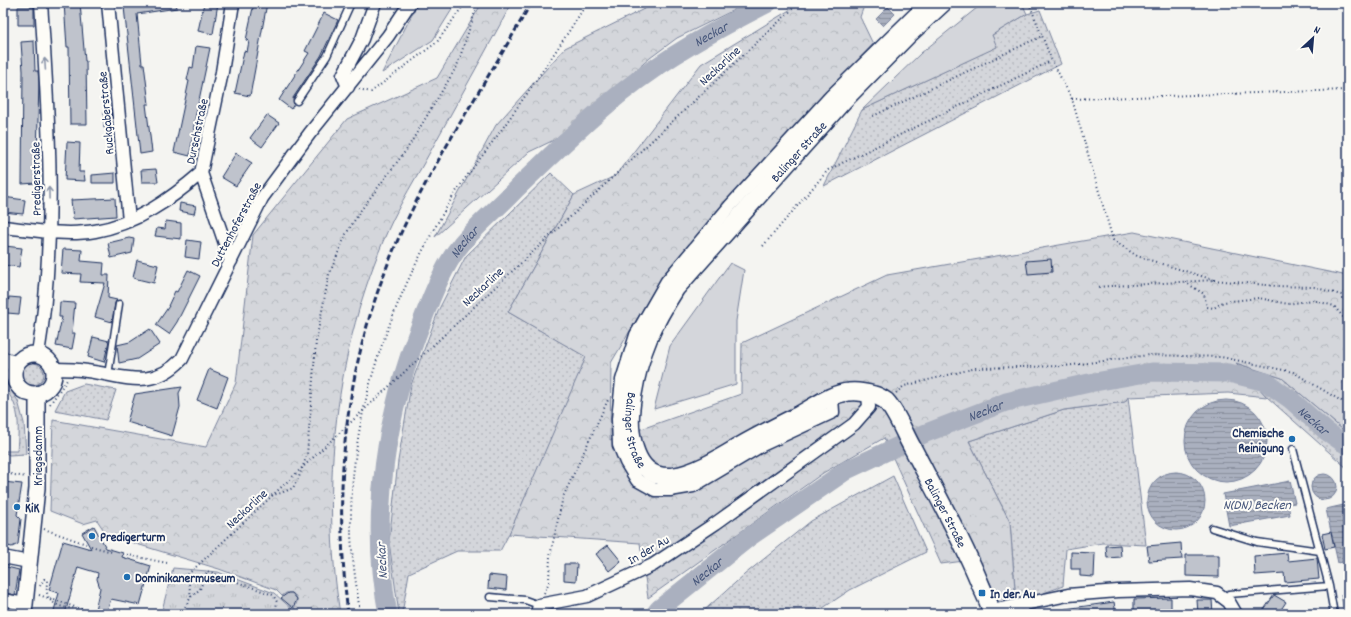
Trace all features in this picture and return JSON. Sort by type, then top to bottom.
[{"type":"main road","name":"Balinger Straße","points":[[943,3],[907,36],[843,101],[694,265],[676,288],[661,310],[645,344],[636,374],[631,409],[630,430],[636,454],[641,463],[652,472],[673,477],[689,474],[714,463],[741,445],[832,398],[849,392],[876,395],[890,407],[936,492],[974,567],[989,613]]},
{"type":"street","name":"Predigerstraße","points":[[38,354],[50,232],[48,102],[41,3]]},
{"type":"street","name":"Ruckgaberstraße","points":[[108,3],[129,221]]},
{"type":"street","name":"Durschstraße","points":[[231,261],[201,173],[222,72],[233,3]]},
{"type":"street","points":[[348,87],[343,76],[362,39],[375,3]]},
{"type":"street","name":"Duttenhoferstraße","points":[[60,369],[88,371],[108,375],[146,379],[157,377],[172,370],[182,359],[262,198],[310,133],[388,36],[410,3]]},
{"type":"street","points":[[832,398],[833,412],[762,445],[693,486],[670,490],[656,490],[637,480],[626,462],[619,445],[618,419],[622,380],[636,334],[667,281],[730,206],[831,96],[926,3]]},
{"type":"street","points":[[3,227],[50,232],[94,232],[129,221],[174,197],[201,173]]},
{"type":"street","points":[[38,354],[47,358],[60,369],[52,383],[37,400],[20,387],[14,376],[10,362],[25,356],[38,354]]},
{"type":"street","name":"In der Au","points":[[538,610],[587,596],[653,565],[716,523],[854,424],[869,407],[868,394]]},
{"type":"street","name":"Kriegsdamm","points":[[25,609],[37,488],[37,400]]},
{"type":"street","points":[[3,557],[29,562]]},
{"type":"street","points":[[989,613],[1025,609],[1068,596],[1118,591],[1190,589],[1223,593],[1236,614]]},
{"type":"street","points":[[3,600],[25,609]]},
{"type":"lane","points":[[298,101],[327,56],[351,3]]},
{"type":"lane","points":[[108,375],[119,304]]},
{"type":"lane","points":[[1294,449],[1329,586],[1334,614]]},
{"type":"lane","points":[[1212,528],[1257,542],[1320,551]]},
{"type":"lane","points":[[1223,593],[1329,586]]},
{"type":"lane","points":[[490,597],[525,600],[538,610]]},
{"type":"path","points":[[370,92],[437,42],[465,3]]},
{"type":"path","points":[[256,498],[281,493],[292,488],[299,477],[307,455],[316,342],[329,275],[346,234],[360,210],[407,149],[457,66],[478,3]]},
{"type":"path","points":[[360,614],[353,567],[351,533],[356,448],[367,393],[395,308],[417,262],[453,196],[556,51],[587,3]]},
{"type":"path","name":"Neckarline","points":[[191,596],[186,576],[799,3]]},
{"type":"path","points":[[1029,3],[1052,61],[1072,99],[1113,240],[1137,256],[1214,280]]},
{"type":"path","points":[[873,116],[1042,36]]},
{"type":"path","points":[[763,246],[828,170],[1052,61]]},
{"type":"path","points":[[1072,99],[1348,90]]},
{"type":"path","points":[[1096,287],[1214,280],[1276,286],[1314,287],[1348,297]]},
{"type":"path","points":[[1184,281],[1204,294],[1207,307],[1214,308],[1223,302],[1259,298],[1288,304],[1313,300],[1334,306],[1348,323]]},
{"type":"path","points":[[890,407],[904,386],[976,368],[1065,366],[1149,355],[1221,356],[1293,372],[1348,406]]},
{"type":"path","points":[[37,400],[48,406],[67,381],[60,369]]},
{"type":"path","points":[[538,610],[549,582],[550,556],[563,497],[617,379],[622,380]]},
{"type":"path","points":[[45,529],[86,544]]},
{"type":"path","points":[[91,546],[112,552]]},
{"type":"path","points":[[123,554],[167,562]]},
{"type":"path","points":[[181,614],[191,596],[200,589],[207,571],[273,595],[277,602],[276,614]]},
{"type":"path","points":[[36,594],[44,579],[47,580],[47,596],[49,600]]},
{"type":"path","points":[[41,596],[49,600],[96,614]]},
{"type":"green space","points":[[418,3],[456,3],[433,40],[382,73]]},
{"type":"green space","points":[[482,3],[512,3],[403,200],[388,230],[370,276],[355,322],[344,370],[332,467],[334,565],[340,614],[296,614],[294,608],[297,600],[296,596],[292,593],[286,593],[282,596],[276,590],[219,569],[107,535],[97,520],[83,524],[50,511],[53,420],[206,447],[236,383],[253,235],[347,119],[437,78]]},
{"type":"green space","points":[[656,3],[748,3],[677,38],[650,58],[554,140],[529,152],[435,237],[496,125],[565,48]]},
{"type":"green space","points":[[801,3],[865,3],[860,17],[873,44],[816,104],[660,280],[611,363],[610,440],[741,394],[742,343],[887,275],[1134,232],[1348,276],[1348,434],[1282,378],[1236,363],[1267,397],[1228,393],[1128,397],[1125,402],[1064,410],[969,441],[1010,522],[1016,603],[1000,604],[979,559],[941,564],[884,438],[823,473],[648,598],[640,543],[509,534],[586,357],[508,312],[574,195],[615,176],[701,64]]},
{"type":"green space","points":[[983,3],[1022,3],[1027,14],[992,35],[997,47],[862,110],[921,53]]},
{"type":"green space","points":[[1040,10],[1061,64],[824,186],[862,110],[996,47],[992,35],[1027,14]]},
{"type":"green space","points":[[551,173],[574,195],[508,312],[587,357],[509,534],[500,551],[457,551],[409,573],[402,614],[399,614],[389,542],[398,461],[411,385],[439,309],[466,256]]},
{"type":"green space","points":[[730,263],[744,270],[736,321],[736,384],[654,409],[670,346]]},
{"type":"green space","points":[[33,363],[41,366],[44,374],[41,382],[33,385],[25,382],[22,374],[25,366]]},
{"type":"green space","points":[[1235,363],[1282,378],[1348,434],[1348,469],[1267,397]]},
{"type":"green space","points":[[3,378],[18,401],[24,423],[26,454],[9,455],[3,451],[17,451],[18,417],[12,399],[4,386]]},
{"type":"green space","points":[[84,384],[116,390],[106,420],[55,410],[65,391]]},
{"type":"green space","points":[[1128,397],[1146,545],[1103,543],[1066,549],[1063,586],[1016,603],[1010,522],[969,441],[1064,410],[1124,402]]},
{"type":"green space","points":[[893,476],[926,552],[850,590],[814,614],[700,614],[744,575],[811,521]]},
{"type":"green space","points":[[173,568],[218,572],[274,593],[292,609],[294,614],[161,614]]},
{"type":"water","points":[[888,7],[895,14],[883,26],[876,19]]},
{"type":"water","points":[[1226,400],[1242,403],[1255,412],[1264,425],[1267,441],[1264,457],[1255,470],[1242,479],[1226,482],[1210,479],[1197,470],[1188,457],[1185,441],[1188,425],[1197,412],[1210,403]]},
{"type":"water","points":[[1176,472],[1192,477],[1200,485],[1205,501],[1200,517],[1192,525],[1176,530],[1160,525],[1152,517],[1147,501],[1152,485],[1160,477]]},
{"type":"water","points":[[1324,474],[1333,478],[1337,487],[1333,496],[1324,500],[1315,496],[1311,487],[1315,478]]},
{"type":"water","name":"N(DN) Becken","points":[[1290,481],[1295,503],[1288,504],[1290,515],[1229,526],[1223,494]]},
{"type":"water","points":[[1348,504],[1348,561],[1338,563],[1326,509]]},
{"type":"water","points":[[1348,594],[1348,614],[1345,614],[1341,595]]},
{"type":"building","points":[[64,3],[80,3],[86,61],[87,124],[70,124],[69,47],[67,47]]},
{"type":"building","points":[[143,3],[176,3],[177,8],[137,14],[142,64],[144,64],[149,104],[146,104],[152,152],[140,154],[124,7],[143,5]]},
{"type":"building","points":[[204,3],[218,3],[213,34],[198,31]]},
{"type":"building","points":[[254,3],[267,3],[250,96],[235,93],[244,51],[247,52],[249,41],[246,40]]},
{"type":"building","points":[[18,7],[34,7],[34,25],[18,25]]},
{"type":"building","points":[[324,13],[338,20],[321,56],[293,98],[294,104],[291,109],[279,100],[309,53],[305,51]]},
{"type":"building","points":[[34,41],[35,71],[38,71],[39,82],[37,156],[35,156],[36,183],[22,184],[23,71],[21,42]]},
{"type":"building","points":[[196,46],[210,48],[195,119],[190,156],[174,152],[189,81],[187,80],[190,67],[193,68]]},
{"type":"building","points":[[104,110],[111,111],[113,129],[104,128]]},
{"type":"building","points":[[267,115],[279,123],[262,147],[250,138]]},
{"type":"building","points":[[107,131],[113,131],[115,150],[108,150]]},
{"type":"building","points":[[67,142],[80,143],[79,172],[84,172],[85,181],[65,180]]},
{"type":"building","points":[[236,153],[252,163],[236,186],[221,177]]},
{"type":"building","points":[[156,169],[158,182],[142,182],[141,170]]},
{"type":"building","points":[[115,173],[115,183],[92,183],[92,175]]},
{"type":"building","points":[[3,197],[25,200],[23,214],[3,212]]},
{"type":"building","points":[[115,198],[116,216],[73,219],[71,200]]},
{"type":"building","points":[[180,203],[196,206],[194,214],[179,211]]},
{"type":"building","points":[[166,221],[181,223],[181,239],[155,236],[157,228],[165,229]]},
{"type":"building","points":[[129,238],[134,239],[132,253],[111,258],[108,243]]},
{"type":"building","points":[[187,240],[201,242],[199,259],[185,257]]},
{"type":"building","points":[[5,246],[22,248],[19,267],[3,265]]},
{"type":"building","points":[[63,249],[82,250],[81,261],[104,263],[103,275],[109,275],[108,298],[117,300],[115,303],[112,322],[95,317],[105,283],[80,282],[81,274],[61,273]]},
{"type":"building","points":[[1051,259],[1052,272],[1028,274],[1026,261]]},
{"type":"building","points":[[137,260],[158,265],[154,283],[133,278]]},
{"type":"building","points":[[188,270],[200,276],[177,322],[169,334],[156,325],[169,306],[175,291],[177,292]]},
{"type":"building","points":[[9,297],[21,298],[19,314],[7,313]]},
{"type":"building","points":[[60,302],[75,303],[72,333],[75,333],[72,349],[56,346],[62,317],[59,317]]},
{"type":"building","points":[[150,329],[160,344],[137,359],[119,363],[117,345],[130,342]]},
{"type":"building","points":[[93,337],[109,341],[104,362],[88,357]]},
{"type":"building","points":[[209,369],[228,377],[217,408],[197,400]]},
{"type":"building","points":[[182,387],[179,393],[180,407],[172,436],[127,422],[135,394]]},
{"type":"building","points":[[3,482],[22,484],[17,515],[21,519],[18,544],[12,547],[3,545]]},
{"type":"building","name":"Dominikanermuseum","points":[[94,526],[106,548],[123,553],[122,557],[151,566],[140,605],[111,599],[106,614],[94,614],[100,588],[97,579],[98,573],[78,567],[65,614],[53,614],[59,593],[49,590],[63,541],[91,549],[82,533]]},
{"type":"building","points":[[1331,532],[1334,547],[1325,549],[1322,534]]},
{"type":"building","points":[[1181,543],[1182,559],[1149,561],[1147,546]]},
{"type":"building","points":[[608,545],[621,561],[609,571],[596,554]]},
{"type":"building","points":[[1120,545],[1121,557],[1107,558],[1106,546]]},
{"type":"building","points":[[1071,552],[1095,553],[1094,577],[1080,576],[1080,569],[1071,569]]},
{"type":"building","points":[[1287,553],[1288,561],[1317,558],[1319,579],[1285,582],[1284,573],[1255,575],[1254,556]]},
{"type":"building","points":[[1186,555],[1219,555],[1219,577],[1186,576]]},
{"type":"building","points":[[564,564],[577,564],[576,581],[564,580]]},
{"type":"building","points":[[3,566],[19,570],[15,595],[3,593]]},
{"type":"building","points":[[489,575],[507,577],[506,590],[488,588]]},
{"type":"building","points":[[288,593],[292,593],[297,599],[293,608],[281,598]]},
{"type":"building","points":[[1274,595],[1286,602],[1278,614],[1261,614]]},
{"type":"building","points":[[1171,598],[1171,610],[1166,610],[1166,614],[1134,614],[1134,599]]},
{"type":"building","points":[[1197,600],[1212,600],[1213,614],[1198,614]]},
{"type":"building","points":[[1114,602],[1116,614],[1065,614],[1065,609]]},
{"type":"waterway","name":"Neckar","points":[[388,614],[380,539],[384,464],[399,390],[410,354],[431,299],[450,260],[462,243],[481,223],[567,140],[621,93],[656,67],[692,44],[768,3]]},
{"type":"waterway","name":"Neckar","points":[[655,614],[659,609],[748,538],[847,470],[926,433],[1006,402],[1089,383],[1152,372],[1229,373],[1266,382],[1290,399],[1326,431],[1348,446]]},
{"type":"railway","points":[[348,614],[343,564],[343,468],[347,421],[355,374],[366,328],[381,281],[414,205],[446,146],[531,3]]},
{"type":"place","name":"Chemische Reinigung","points":[[1292,439]]},
{"type":"place","name":"KiK","points":[[17,507]]},
{"type":"place","name":"Predigerturm","points":[[92,536]]},
{"type":"place","name":"Dominikanermuseum","points":[[127,577]]},
{"type":"place","name":"In der Au","points":[[982,593]]}]
